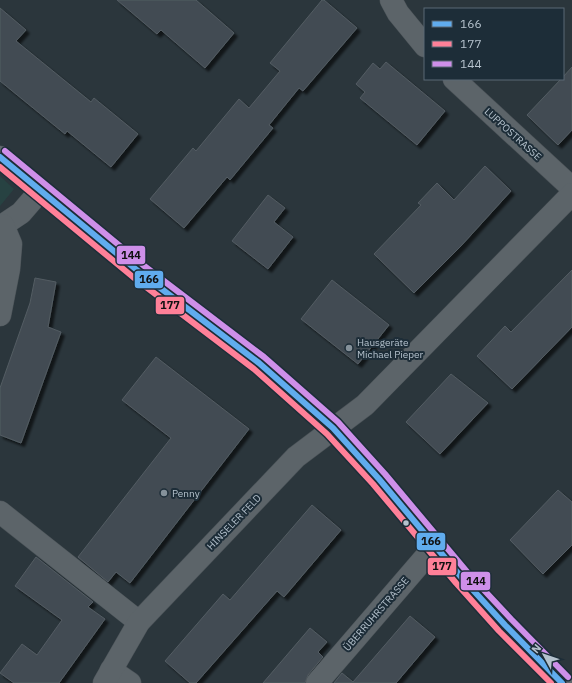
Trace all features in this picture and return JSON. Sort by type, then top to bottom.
[{"type":"main road","points":[[0,157],[138,272],[260,363],[333,428],[379,479],[462,578],[505,625],[562,683]]},
{"type":"street","points":[[391,0],[398,13],[424,45]]},
{"type":"street","name":"LUPPOSTRASSE","points":[[455,80],[572,188]]},
{"type":"street","points":[[0,315],[9,269],[10,250],[10,244],[2,226],[21,213],[40,191]]},
{"type":"street","name":"HINSELER FELD","points":[[130,683],[107,677],[139,622],[296,457],[365,405],[572,194]]},
{"type":"street","points":[[0,512],[139,622]]},
{"type":"street","name":"ÜBERRUHRSTRASSE","points":[[317,683],[435,546]]},
{"type":"green space","points":[[0,176],[14,189],[0,206]]},
{"type":"building","points":[[117,0],[196,0],[234,33],[205,68],[161,30],[157,34]]},
{"type":"building","points":[[322,0],[324,0],[357,28],[303,91],[299,88],[269,125],[273,128],[230,180],[227,177],[184,228],[150,199],[193,148],[196,151],[239,99],[249,108],[280,71],[270,63]]},
{"type":"building","points":[[0,8],[26,30],[16,41],[91,102],[94,98],[138,134],[111,167],[67,131],[65,134],[0,81]]},
{"type":"building","points":[[386,62],[445,111],[417,145],[360,98],[365,92],[356,84],[373,63],[380,69]]},
{"type":"building","points":[[572,67],[572,130],[558,145],[527,115],[560,80],[564,80],[564,76]]},
{"type":"building","points":[[485,166],[511,191],[461,246],[414,293],[374,254],[421,205],[418,203],[437,183],[454,200]]},
{"type":"building","points":[[268,195],[285,208],[274,222],[293,237],[268,269],[232,241]]},
{"type":"building","points":[[572,270],[572,327],[512,389],[477,356],[505,326],[511,332]]},
{"type":"building","points":[[35,278],[56,282],[48,327],[61,332],[21,443],[0,435],[0,388],[30,303]]},
{"type":"building","points":[[332,280],[389,325],[358,364],[301,319]]},
{"type":"building","name":"Penny","points":[[156,357],[249,429],[130,583],[116,572],[108,582],[78,557],[171,438],[122,400]]},
{"type":"building","points":[[451,374],[488,403],[440,454],[406,422]]},
{"type":"building","points":[[558,490],[572,502],[572,545],[543,574],[510,540]]},
{"type":"building","points":[[312,505],[341,530],[284,597],[277,591],[196,683],[190,683],[165,661],[223,594],[230,600]]},
{"type":"building","points":[[36,557],[93,602],[88,607],[105,619],[59,683],[14,683],[0,673],[22,644],[37,655],[62,620],[15,586]]},
{"type":"building","points":[[410,616],[435,637],[396,683],[334,683],[342,673],[353,682]]},
{"type":"building","points":[[310,628],[327,642],[318,652],[323,657],[308,675],[305,683],[263,683]]},
{"type":"transit line","name":"144","points":[[5,151],[143,265],[264,357],[338,422],[385,474],[468,573],[568,677]]},
{"type":"transit line","name":"166","points":[[0,157],[138,271],[259,363],[333,428],[379,479],[462,578],[505,625],[562,683]]},
{"type":"transit line","name":"177","points":[[0,167],[133,277],[254,369],[327,434],[373,484],[456,583],[499,631],[551,683]]},
{"type":"place","name":"Hausgeräte Michael Pieper","points":[[349,348]]},
{"type":"place","name":"Penny","points":[[164,493]]}]
